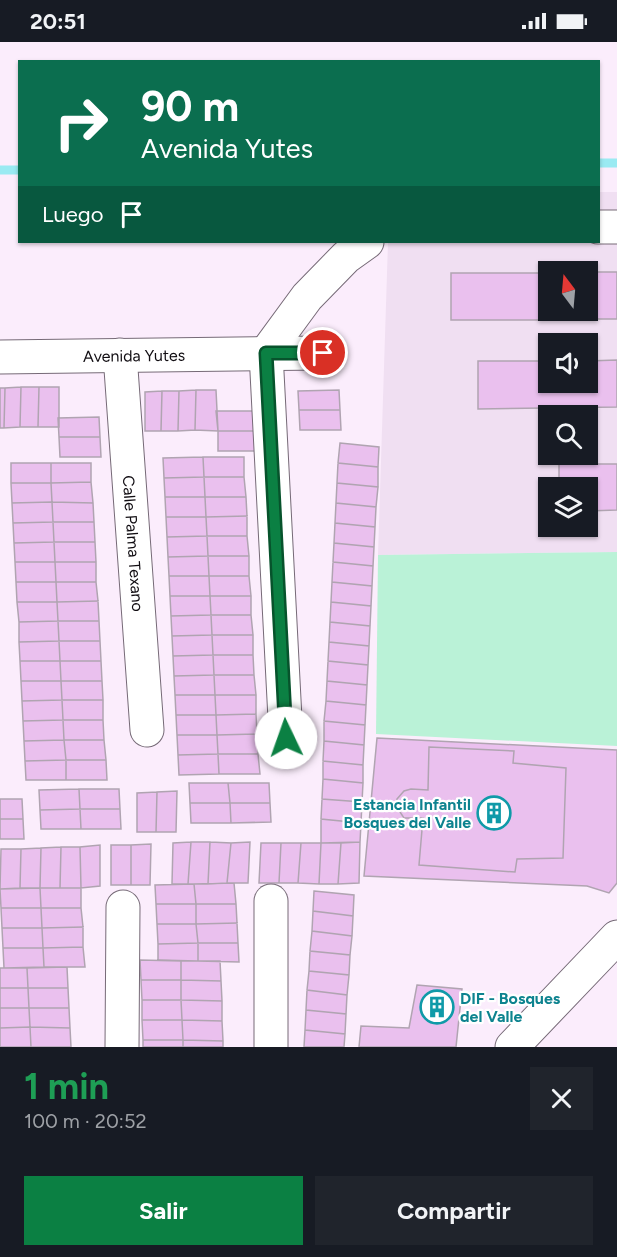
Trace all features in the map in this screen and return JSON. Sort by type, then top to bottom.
[{"type":"street","points":[[600,227],[617,227]]},
{"type":"street","points":[[286,738],[266,353],[307,297],[346,257],[366,243]]},
{"type":"street","name":"Avenida Yutes","points":[[0,357],[323,353]]},
{"type":"street","name":"Calle Palma Texano","points":[[120,356],[147,730]]},
{"type":"street","points":[[271,901],[271,1047]]},
{"type":"street","points":[[122,1047],[123,907]]},
{"type":"street","points":[[512,1047],[617,937]]},
{"type":"shaded area","points":[[600,192],[617,192],[617,552],[378,555],[388,243],[600,243]]},
{"type":"green space","points":[[617,552],[617,746],[376,734],[378,555]]},
{"type":"building","points":[[598,272],[617,272],[617,319],[598,319]]},
{"type":"building","points":[[451,273],[538,273],[538,320],[451,320]]},
{"type":"building","points":[[617,360],[617,407],[538,405],[538,408],[478,409],[478,361],[538,361],[538,393],[598,393],[598,361]]},
{"type":"building","points":[[21,387],[39,387],[38,427],[20,427]]},
{"type":"building","points":[[21,387],[20,427],[4,428],[5,388]]},
{"type":"building","points":[[39,387],[59,387],[59,427],[38,427]]},
{"type":"building","points":[[0,388],[5,388],[4,428],[0,428]]},
{"type":"building","points":[[196,390],[216,390],[218,431],[195,430]]},
{"type":"building","points":[[196,390],[195,430],[178,431],[179,391]]},
{"type":"building","points":[[339,390],[340,410],[299,410],[298,391]]},
{"type":"building","points":[[162,391],[179,391],[178,431],[161,431]]},
{"type":"building","points":[[162,391],[161,431],[145,431],[145,392]]},
{"type":"building","points":[[299,410],[340,410],[341,430],[300,430]]},
{"type":"building","points":[[216,411],[257,411],[258,431],[218,431]]},
{"type":"building","points":[[99,417],[100,437],[59,437],[58,418]]},
{"type":"building","points":[[218,431],[258,431],[258,451],[218,451]]},
{"type":"building","points":[[59,437],[100,437],[101,457],[60,457]]},
{"type":"building","points":[[340,443],[379,447],[378,467],[338,463]]},
{"type":"building","points":[[203,457],[244,457],[244,477],[204,477]]},
{"type":"building","points":[[203,457],[204,477],[164,478],[163,458]]},
{"type":"building","points":[[11,463],[51,463],[51,483],[11,483]]},
{"type":"building","points":[[51,463],[91,463],[91,482],[51,483]]},
{"type":"building","points":[[338,463],[378,467],[378,487],[337,483]]},
{"type":"building","points":[[617,464],[617,510],[598,511],[598,477],[559,477],[559,465]]},
{"type":"building","points":[[204,477],[244,477],[246,497],[205,497]]},
{"type":"building","points":[[204,477],[205,497],[165,497],[164,478]]},
{"type":"building","points":[[91,482],[93,503],[52,502],[51,483]]},
{"type":"building","points":[[11,483],[51,483],[52,502],[12,503]]},
{"type":"building","points":[[337,483],[378,487],[376,507],[336,503]]},
{"type":"building","points":[[165,497],[205,497],[206,517],[166,517]]},
{"type":"building","points":[[205,497],[246,497],[247,516],[206,517]]},
{"type":"building","points":[[52,502],[93,503],[94,522],[53,522]]},
{"type":"building","points":[[52,502],[53,522],[13,523],[12,503]]},
{"type":"building","points":[[336,503],[376,507],[375,527],[335,523]]},
{"type":"building","points":[[247,516],[247,536],[207,536],[206,517]]},
{"type":"building","points":[[166,517],[206,517],[207,536],[167,537]]},
{"type":"building","points":[[53,522],[94,522],[95,542],[54,542]]},
{"type":"building","points":[[53,522],[54,542],[14,543],[13,523]]},
{"type":"building","points":[[335,523],[375,527],[374,547],[334,543]]},
{"type":"building","points":[[207,536],[247,536],[249,556],[208,556]]},
{"type":"building","points":[[207,536],[208,556],[168,557],[167,537]]},
{"type":"building","points":[[54,542],[95,542],[96,562],[55,562]]},
{"type":"building","points":[[54,542],[55,562],[15,562],[14,543]]},
{"type":"building","points":[[334,543],[374,547],[373,566],[333,562]]},
{"type":"building","points":[[208,556],[249,556],[249,576],[209,576]]},
{"type":"building","points":[[208,556],[209,576],[169,576],[168,557]]},
{"type":"building","points":[[15,562],[55,562],[56,582],[16,582]]},
{"type":"building","points":[[55,562],[96,562],[96,582],[56,582]]},
{"type":"building","points":[[333,562],[373,566],[372,586],[332,582]]},
{"type":"building","points":[[169,576],[209,576],[210,596],[170,596]]},
{"type":"building","points":[[209,576],[249,576],[251,596],[210,596]]},
{"type":"building","points":[[16,582],[56,582],[57,602],[17,602]]},
{"type":"building","points":[[56,582],[96,582],[98,601],[57,602]]},
{"type":"building","points":[[332,582],[372,586],[371,606],[331,602]]},
{"type":"building","points":[[170,596],[210,596],[211,615],[171,616]]},
{"type":"building","points":[[210,596],[251,596],[251,615],[211,615]]},
{"type":"building","points":[[98,601],[99,621],[58,621],[57,602]]},
{"type":"building","points":[[17,602],[57,602],[58,621],[19,622]]},
{"type":"building","points":[[331,602],[371,606],[370,626],[330,622]]},
{"type":"building","points":[[211,615],[251,615],[253,635],[212,635]]},
{"type":"building","points":[[211,615],[212,635],[172,636],[171,616]]},
{"type":"building","points":[[58,621],[99,621],[100,641],[59,641]]},
{"type":"building","points":[[58,621],[59,641],[19,642],[19,622]]},
{"type":"building","points":[[330,622],[370,626],[369,646],[329,642]]},
{"type":"building","points":[[212,635],[253,635],[253,655],[213,655]]},
{"type":"building","points":[[212,635],[213,655],[173,656],[172,636]]},
{"type":"building","points":[[59,641],[100,641],[101,661],[60,661]]},
{"type":"building","points":[[59,641],[60,661],[20,661],[19,642]]},
{"type":"building","points":[[329,642],[369,646],[368,665],[328,661]]},
{"type":"building","points":[[213,655],[253,655],[254,675],[214,675]]},
{"type":"building","points":[[213,655],[214,675],[174,676],[173,656]]},
{"type":"building","points":[[20,661],[60,661],[61,681],[21,681]]},
{"type":"building","points":[[60,661],[101,661],[102,681],[61,681]]},
{"type":"building","points":[[328,661],[368,665],[367,685],[327,681]]},
{"type":"building","points":[[214,675],[254,675],[256,695],[215,695]]},
{"type":"building","points":[[214,675],[215,695],[175,695],[174,676]]},
{"type":"building","points":[[21,681],[61,681],[62,700],[22,701]]},
{"type":"building","points":[[61,681],[102,681],[103,700],[62,700]]},
{"type":"building","points":[[327,681],[367,685],[366,705],[326,701]]},
{"type":"building","points":[[175,695],[215,695],[216,715],[176,715]]},
{"type":"building","points":[[215,695],[256,695],[256,714],[216,715]]},
{"type":"building","points":[[62,700],[103,700],[103,720],[63,720]]},
{"type":"building","points":[[62,700],[63,720],[23,721],[22,701]]},
{"type":"building","points":[[326,701],[366,705],[365,725],[324,721]]},
{"type":"building","points":[[256,714],[257,734],[217,735],[216,715]]},
{"type":"building","points":[[176,715],[216,715],[217,735],[177,735]]},
{"type":"building","points":[[63,720],[103,720],[104,740],[64,740]]},
{"type":"building","points":[[63,720],[64,740],[24,741],[23,721]]},
{"type":"building","points":[[324,721],[365,725],[364,745],[324,741]]},
{"type":"building","points":[[257,734],[258,754],[218,754],[217,735]]},
{"type":"building","points":[[177,735],[217,735],[218,754],[178,755]]},
{"type":"building","name":"Estancia Infantil Bosques del Valle","points":[[377,738],[617,750],[617,883],[609,893],[587,886],[364,876]]},
{"type":"building","points":[[64,740],[104,740],[106,760],[66,760]]},
{"type":"building","points":[[64,740],[66,760],[25,761],[24,741]]},
{"type":"building","points":[[324,741],[364,745],[363,765],[323,761]]},
{"type":"building","points":[[429,747],[514,751],[513,763],[566,768],[563,858],[517,859],[515,872],[419,865],[423,818],[404,818],[398,809],[397,799],[404,791],[428,790]]},
{"type":"building","points":[[218,754],[258,754],[260,774],[219,774]]},
{"type":"building","points":[[218,754],[219,774],[179,775],[178,755]]},
{"type":"building","points":[[66,760],[106,760],[107,780],[66,780]]},
{"type":"building","points":[[66,760],[66,780],[26,780],[25,761]]},
{"type":"building","points":[[323,761],[363,765],[363,783],[323,779]]},
{"type":"building","points":[[323,779],[363,783],[362,802],[322,799]]},
{"type":"building","points":[[189,783],[228,783],[230,803],[190,803]]},
{"type":"building","points":[[228,783],[269,783],[270,803],[230,803]]},
{"type":"building","points":[[79,789],[80,809],[40,810],[39,790]]},
{"type":"building","points":[[79,789],[119,789],[120,809],[80,809]]},
{"type":"building","points":[[177,791],[176,832],[156,832],[157,792]]},
{"type":"building","points":[[157,792],[156,832],[137,832],[137,793]]},
{"type":"building","points":[[0,799],[22,799],[23,819],[0,819]]},
{"type":"building","points":[[322,799],[362,802],[361,823],[321,819]]},
{"type":"building","points":[[190,803],[230,803],[231,823],[191,823]]},
{"type":"building","points":[[230,803],[270,803],[271,822],[231,823]]},
{"type":"building","points":[[80,809],[120,809],[121,829],[81,829]]},
{"type":"building","points":[[80,809],[81,829],[41,829],[40,810]]},
{"type":"building","points":[[0,819],[23,819],[24,839],[0,839]]},
{"type":"building","points":[[321,819],[361,823],[360,842],[321,843]]},
{"type":"building","points":[[191,842],[188,884],[172,884],[173,843]]},
{"type":"building","points":[[191,842],[210,842],[208,884],[188,884]]},
{"type":"building","points":[[210,842],[231,843],[227,883],[208,884]]},
{"type":"building","points":[[250,842],[248,883],[227,883],[231,843]]},
{"type":"building","points":[[360,842],[359,883],[338,884],[341,843]]},
{"type":"building","points":[[261,843],[281,843],[279,883],[259,883]]},
{"type":"building","points":[[281,843],[301,843],[298,883],[279,883]]},
{"type":"building","points":[[301,843],[321,843],[319,884],[298,883]]},
{"type":"building","points":[[321,843],[341,843],[338,884],[319,884]]},
{"type":"building","points":[[151,844],[150,885],[131,885],[131,845]]},
{"type":"building","points":[[100,845],[100,886],[81,888],[80,847]]},
{"type":"building","points":[[111,845],[131,845],[131,885],[111,885]]},
{"type":"building","points":[[61,847],[60,888],[40,888],[41,848]]},
{"type":"building","points":[[61,847],[80,847],[81,888],[60,888]]},
{"type":"building","points":[[41,848],[40,888],[20,888],[21,849]]},
{"type":"building","points":[[1,849],[21,849],[20,888],[0,889]]},
{"type":"building","points":[[234,883],[236,904],[196,904],[194,884]]},
{"type":"building","points":[[194,884],[196,904],[156,904],[155,885]]},
{"type":"building","points":[[40,888],[81,888],[81,908],[41,908]]},
{"type":"building","points":[[40,888],[41,908],[1,908],[0,889]]},
{"type":"building","points":[[314,891],[354,895],[353,916],[313,911]]},
{"type":"building","points":[[156,904],[196,904],[196,924],[157,924]]},
{"type":"building","points":[[196,904],[236,904],[237,923],[196,924]]},
{"type":"building","points":[[1,908],[41,908],[42,928],[2,928]]},
{"type":"building","points":[[41,908],[81,908],[83,927],[42,928]]},
{"type":"building","points":[[313,911],[353,916],[352,936],[312,931]]},
{"type":"building","points":[[237,923],[238,943],[198,943],[196,924]]},
{"type":"building","points":[[157,924],[196,924],[198,943],[158,944]]},
{"type":"building","points":[[83,927],[83,947],[43,948],[42,928]]},
{"type":"building","points":[[2,928],[42,928],[43,948],[3,948]]},
{"type":"building","points":[[312,931],[352,936],[350,955],[310,951]]},
{"type":"building","points":[[198,943],[238,943],[239,962],[198,961]]},
{"type":"building","points":[[198,943],[198,961],[158,960],[158,944]]},
{"type":"building","points":[[83,947],[85,967],[44,967],[43,948]]},
{"type":"building","points":[[3,948],[43,948],[44,967],[4,968]]},
{"type":"building","points":[[310,951],[350,955],[349,975],[309,971]]},
{"type":"building","points":[[140,960],[181,961],[181,980],[141,980]]},
{"type":"building","points":[[181,961],[220,961],[221,981],[181,980]]},
{"type":"building","points":[[67,967],[68,988],[28,988],[27,968]]},
{"type":"building","points":[[0,968],[27,968],[28,988],[0,988]]},
{"type":"building","points":[[309,971],[349,975],[347,995],[307,990]]},
{"type":"building","points":[[141,980],[181,980],[181,1000],[142,1000]]},
{"type":"building","points":[[181,980],[221,981],[222,1001],[181,1000]]},
{"type":"building","name":"DIF - Bosques del Valle","points":[[417,985],[462,989],[456,1047],[359,1047],[361,1026],[409,1028]]},
{"type":"building","points":[[0,988],[28,988],[29,1008],[0,1008]]},
{"type":"building","points":[[28,988],[68,988],[69,1008],[29,1008]]},
{"type":"building","points":[[307,990],[347,995],[346,1014],[306,1010]]},
{"type":"building","points":[[142,1000],[181,1000],[182,1020],[142,1020]]},
{"type":"building","points":[[181,1000],[222,1001],[222,1021],[182,1020]]},
{"type":"building","points":[[0,1008],[29,1008],[30,1027],[0,1028]]},
{"type":"building","points":[[29,1008],[69,1008],[70,1028],[30,1027]]},
{"type":"building","points":[[306,1010],[346,1014],[345,1034],[305,1030]]},
{"type":"building","points":[[142,1020],[182,1020],[183,1040],[143,1040]]},
{"type":"building","points":[[182,1020],[222,1021],[223,1041],[183,1040]]},
{"type":"building","points":[[30,1027],[31,1047],[0,1047],[0,1028]]},
{"type":"building","points":[[30,1027],[70,1028],[71,1047],[31,1047]]},
{"type":"building","points":[[305,1030],[345,1034],[344,1047],[304,1047]]},
{"type":"building","points":[[143,1040],[183,1040],[183,1047],[143,1047]]},
{"type":"building","points":[[183,1040],[223,1041],[223,1047],[183,1047]]},
{"type":"waterway","points":[[600,163],[617,163]]},
{"type":"waterway","points":[[0,170],[18,170]]},
{"type":"place","name":"Estancia Infantil Bosques del Valle","points":[[494,813]]},
{"type":"place","name":"DIF - Bosques del Valle","points":[[437,1007]]},
{"type":"route","points":[[286,738],[266,353],[323,353]]}]
